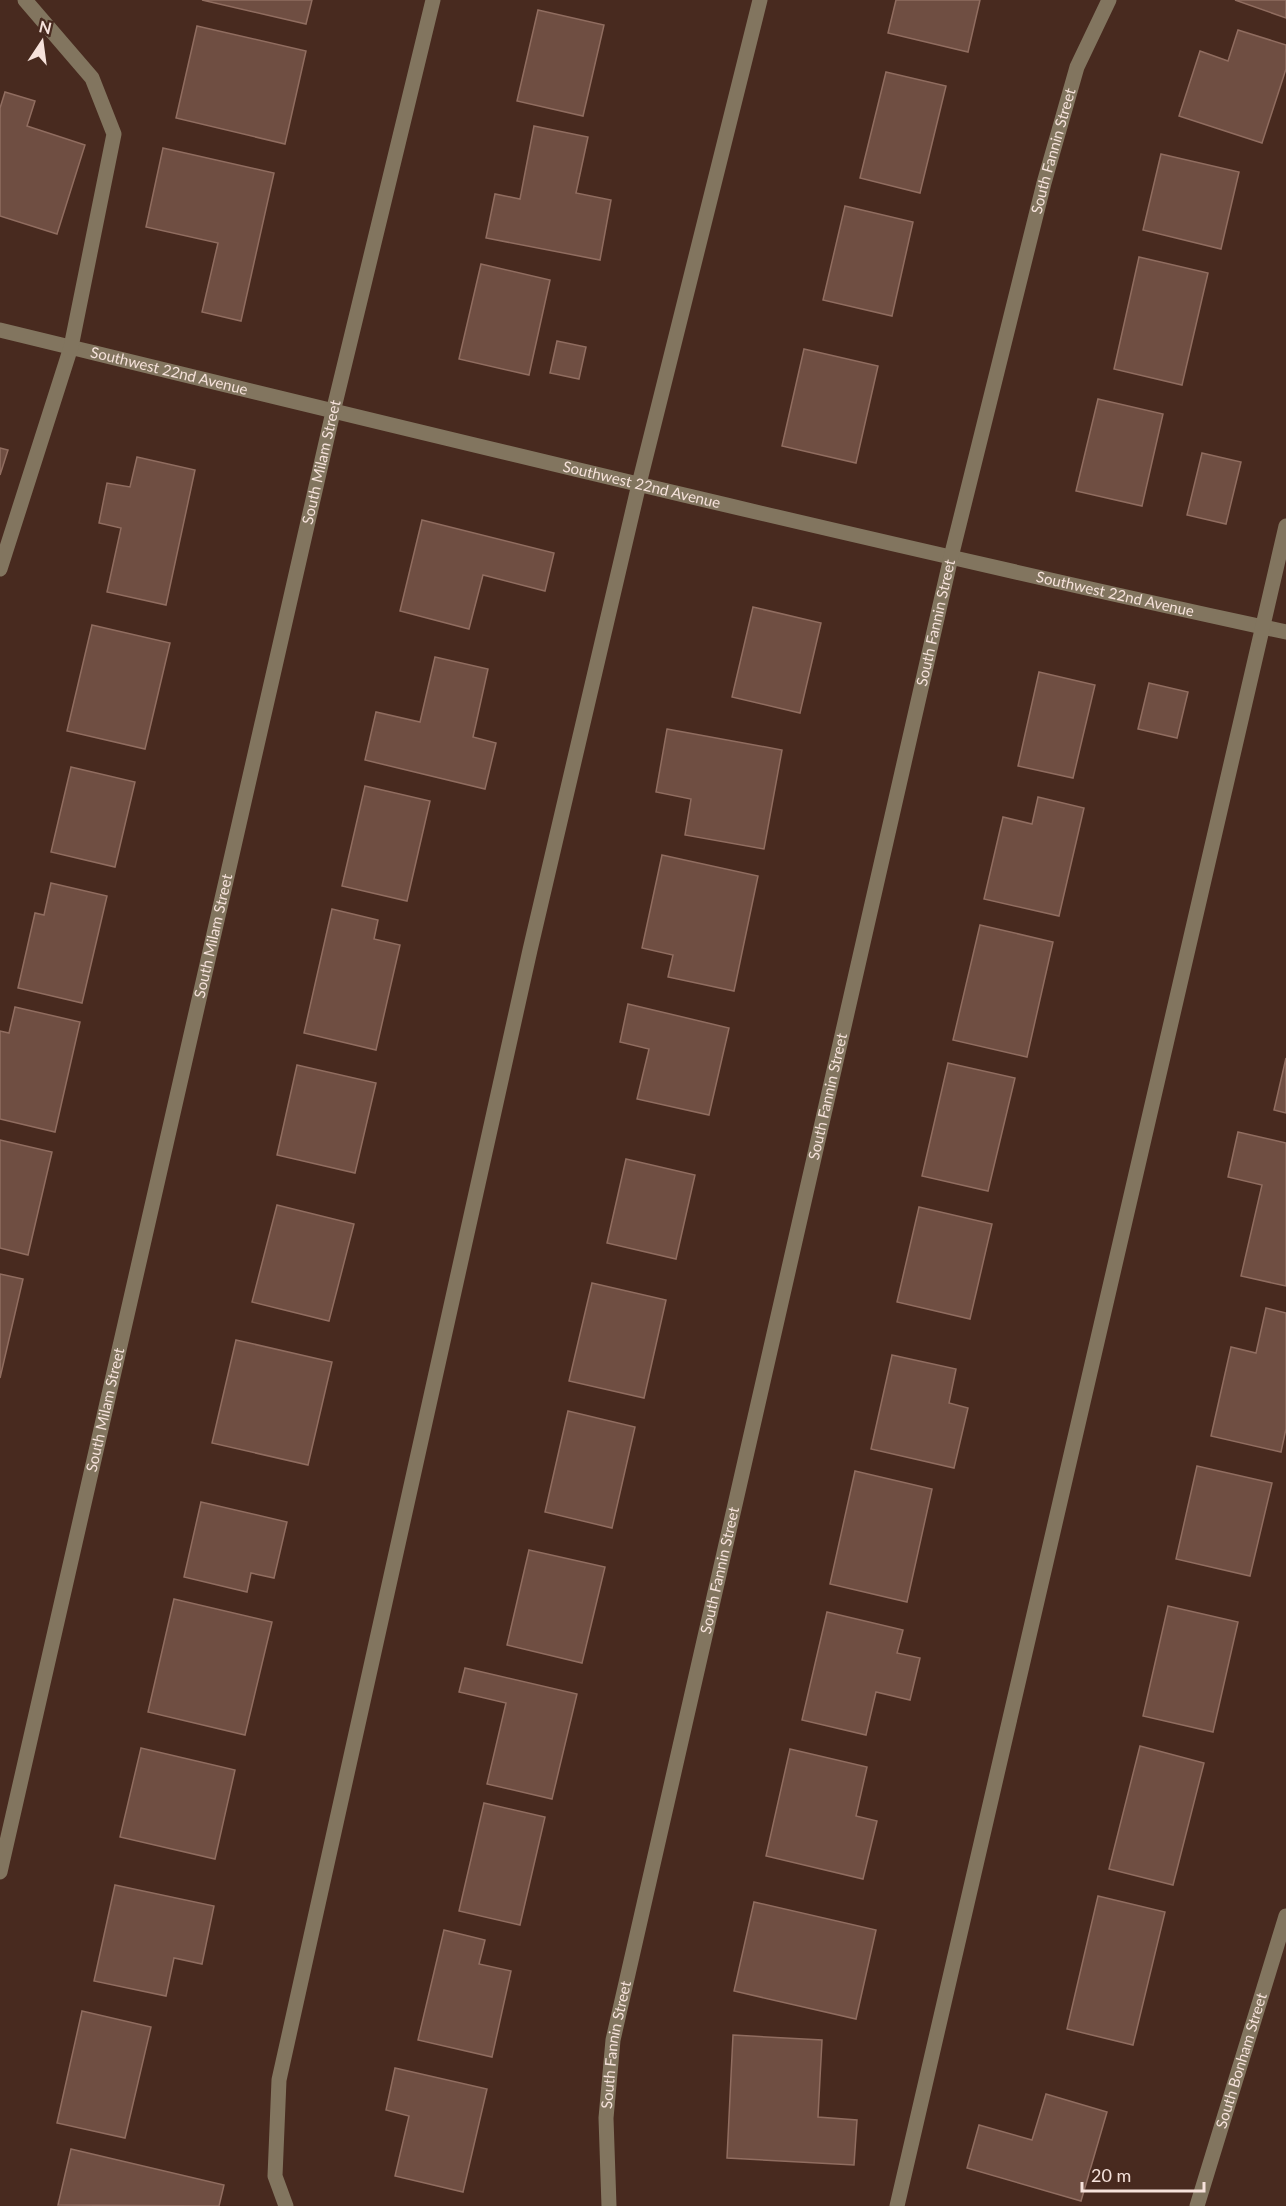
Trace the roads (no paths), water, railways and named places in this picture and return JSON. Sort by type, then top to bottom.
[{"type":"street","points":[[0,569],[71,347],[114,134],[92,78],[25,0]]},
{"type":"street","name":"South Milam Street","points":[[0,1872],[333,412],[433,0]]},
{"type":"street","points":[[286,2206],[275,2176],[279,2080],[530,950],[639,484],[760,0]]},
{"type":"street","name":"South Fannin Street","points":[[609,2206],[606,2118],[613,2040],[951,557],[1044,183],[1077,67],[1109,0]]},
{"type":"street","name":"Southwest 22nd Avenue","points":[[0,330],[639,484],[1286,632]]},
{"type":"street","points":[[897,2206],[1286,526]]},
{"type":"street","name":"South Bonham Street","points":[[1197,2206],[1286,1916]]}]
